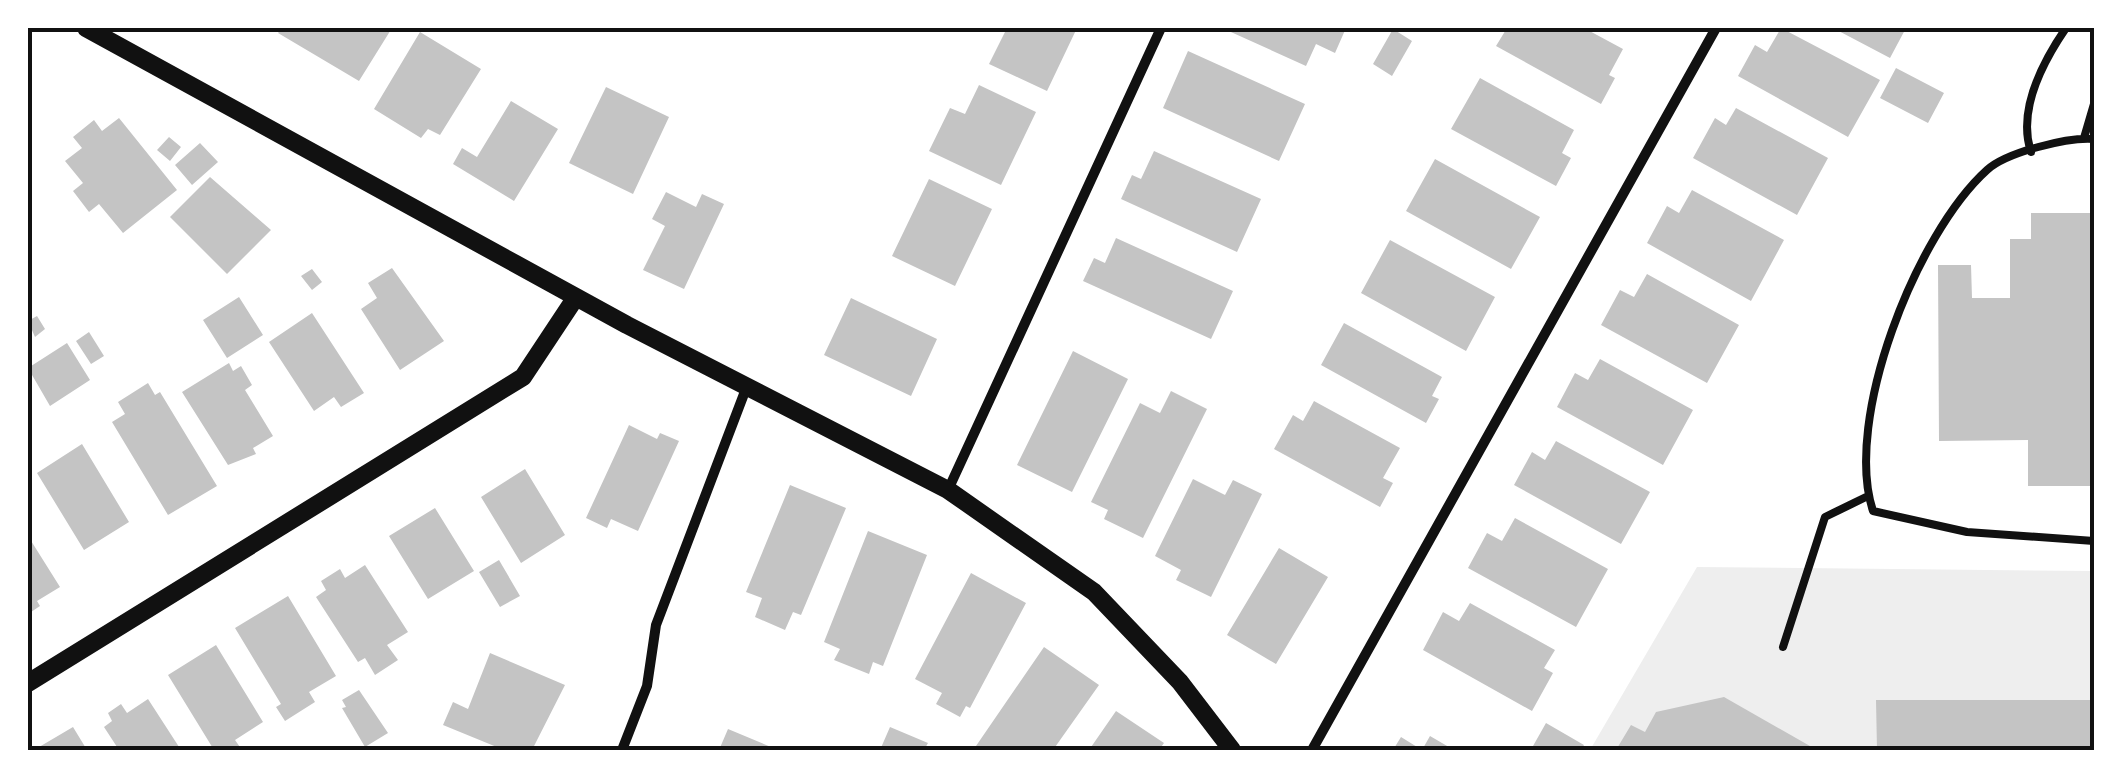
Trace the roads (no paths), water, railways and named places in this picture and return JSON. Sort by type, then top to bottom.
[{"type":"street","points":[[86,28],[576,297],[948,490],[1094,592],[1169,669],[1232,750]]},
{"type":"street","points":[[948,490],[1161,28]]},
{"type":"street","points":[[1312,750],[1716,28]]},
{"type":"street","points":[[28,684],[523,377],[576,297]]},
{"type":"street","points":[[622,750],[648,686],[656,625],[747,386]]},
{"type":"lane","points":[[2031,152],[2024,130],[2027,106],[2066,28]]},
{"type":"lane","points":[[2084,138],[2094,104]]},
{"type":"lane","points":[[2094,139],[2069,137],[1988,168],[1929,245],[1874,379],[1864,485],[1873,512],[1966,532],[2094,541]]},
{"type":"lane","points":[[1783,647],[1825,517],[1868,496]]}]
